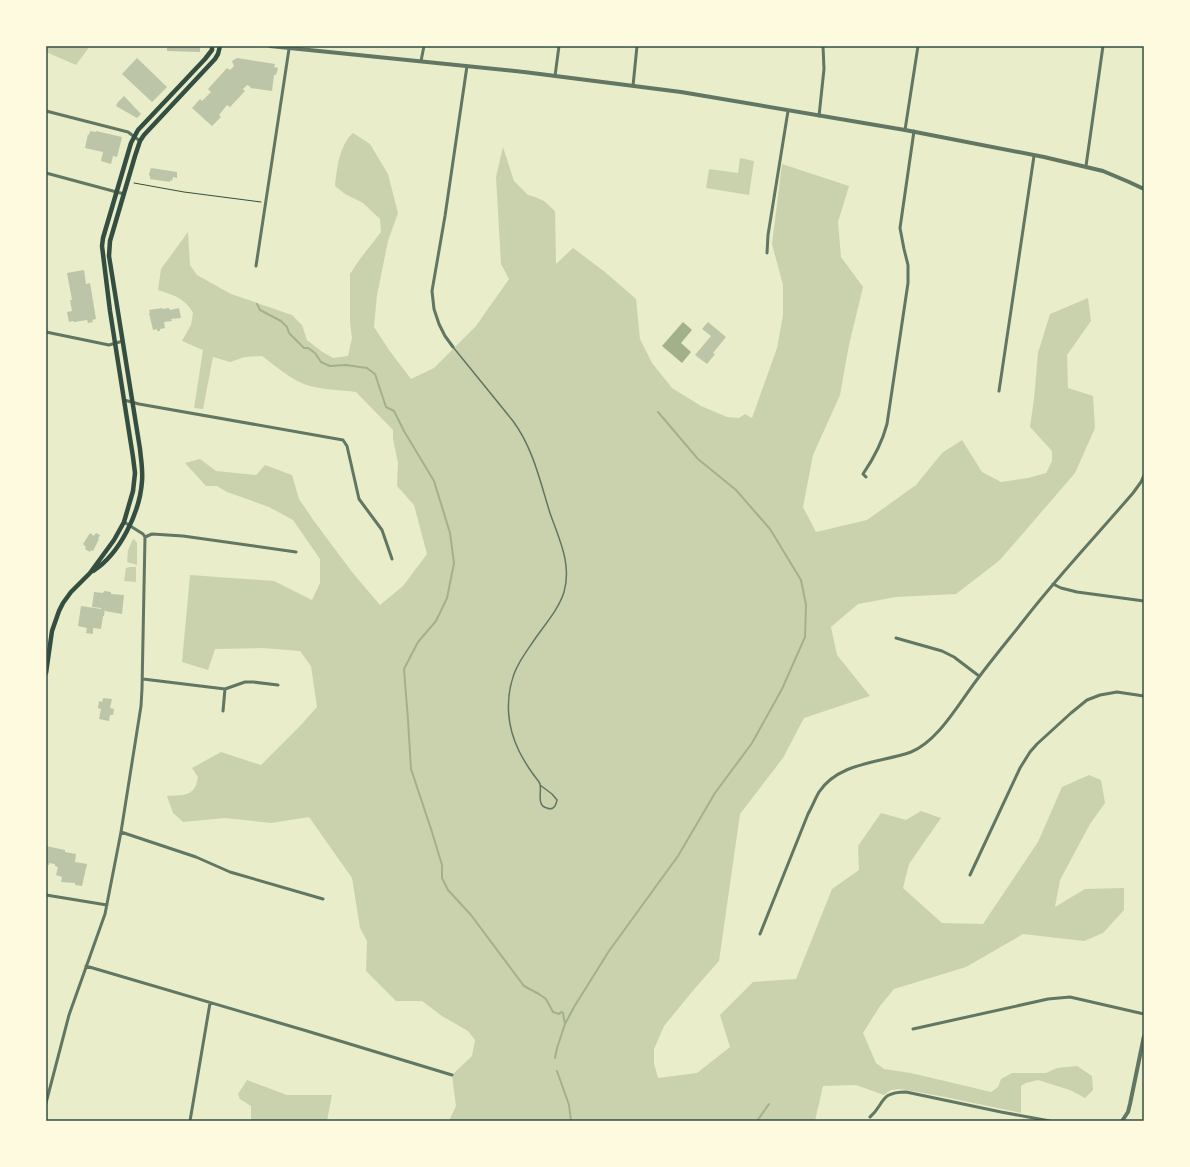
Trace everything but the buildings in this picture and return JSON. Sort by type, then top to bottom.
[{"type":"main road","points":[[46,673],[52,631],[55,621],[67,597],[90,573],[114,540],[124,522],[133,491],[135,472],[110,311],[102,246],[103,238],[134,136],[205,59],[212,50],[212,46]]},
{"type":"main road","points":[[90,573],[100,567],[107,560],[130,525],[139,500],[142,482],[142,466],[109,256],[110,240],[140,141],[216,59],[220,46]]},
{"type":"street","points":[[270,46],[467,66],[681,92],[914,131],[1086,166],[1113,174],[1144,189]]},
{"type":"street","points":[[421,61],[424,46]]},
{"type":"street","points":[[555,76],[559,46]]},
{"type":"street","points":[[633,86],[637,46]]},
{"type":"street","points":[[819,116],[824,69],[823,46]]},
{"type":"street","points":[[905,130],[918,46]]},
{"type":"street","points":[[1086,166],[1103,46]]},
{"type":"street","points":[[256,266],[289,49]]},
{"type":"street","points":[[453,346],[445,336],[439,324],[434,309],[432,291],[445,216],[467,66]]},
{"type":"street","points":[[46,111],[128,132],[140,141]]},
{"type":"street","points":[[767,254],[768,235],[788,111]]},
{"type":"street","points":[[866,477],[863,474],[879,449],[885,434],[908,284],[908,265],[900,228],[914,131]]},
{"type":"street","points":[[999,391],[1034,156]]},
{"type":"street","points":[[46,173],[124,194]]},
{"type":"street","points":[[46,332],[109,345],[123,341]]},
{"type":"street","points":[[124,400],[343,440],[347,446],[359,499],[372,514],[382,530],[392,559]]},
{"type":"street","points":[[760,934],[808,814],[822,788],[837,775],[847,770],[917,750],[937,733],[979,676],[1053,584],[1138,487],[1144,475]]},
{"type":"street","points":[[46,1103],[69,1015],[107,905],[121,832],[141,706],[143,679],[145,538],[143,534],[124,522]]},
{"type":"street","points":[[145,538],[152,534],[183,536],[296,552]]},
{"type":"street","points":[[1053,584],[1061,588],[1077,592],[1144,601]]},
{"type":"street","points":[[896,638],[942,651],[954,657],[979,676]]},
{"type":"street","points":[[143,679],[225,689],[245,682],[278,686]]},
{"type":"street","points":[[223,711],[225,689]]},
{"type":"street","points":[[970,875],[1020,768],[1028,755],[1038,744],[1071,713],[1091,698],[1117,692],[1144,696]]},
{"type":"street","points":[[121,832],[196,856],[230,872],[323,899]]},
{"type":"street","points":[[46,895],[107,905]]},
{"type":"street","points":[[86,966],[452,1075]]},
{"type":"street","points":[[913,1030],[1048,999],[1064,997],[1081,999],[1144,1014]]},
{"type":"street","points":[[190,1121],[210,1003]]},
{"type":"street","points":[[1122,1121],[1128,1112],[1144,1036]]},
{"type":"street","points":[[870,1117],[888,1095],[896,1092],[906,1092],[1008,1114],[1050,1121]]},
{"type":"lane","points":[[453,346],[520,431],[534,459],[564,551],[566,572],[564,593],[551,616],[520,662],[514,674],[509,694],[509,713],[512,735],[522,758],[540,785],[557,800],[553,808],[544,808],[542,805],[540,785]]},
{"type":"path","points":[[128,181],[184,192],[266,202]]},
{"type":"shaded area","points":[[46,46],[90,46],[76,65],[46,52]]},
{"type":"shaded area","points":[[353,133],[370,144],[388,174],[398,213],[388,241],[377,295],[374,327],[411,379],[434,368],[476,326],[509,279],[501,264],[496,177],[503,147],[514,181],[528,195],[544,201],[555,211],[556,264],[573,248],[605,272],[636,299],[640,339],[652,363],[672,388],[701,406],[727,417],[739,418],[745,414],[752,418],[777,348],[783,315],[783,285],[772,244],[782,164],[849,186],[838,222],[841,257],[863,287],[849,345],[840,395],[813,455],[803,507],[816,532],[867,520],[916,485],[942,453],[962,440],[982,472],[1001,482],[1028,478],[1046,473],[1052,461],[1052,451],[1030,427],[1038,353],[1050,314],[1088,298],[1091,321],[1067,355],[1068,388],[1093,396],[1095,428],[1075,473],[1000,560],[956,594],[896,597],[858,604],[831,627],[837,655],[870,696],[804,718],[783,758],[740,814],[719,961],[664,1026],[654,1049],[654,1063],[658,1078],[697,1073],[730,1047],[720,1015],[753,982],[796,979],[832,889],[859,870],[858,846],[881,813],[906,820],[921,811],[941,818],[909,864],[903,888],[942,923],[983,924],[1038,842],[1062,787],[1089,775],[1101,780],[1105,803],[1090,824],[1060,880],[1055,907],[1085,889],[1124,888],[1124,910],[1103,933],[1084,941],[1023,934],[966,967],[894,989],[880,1006],[863,1033],[876,1063],[884,1069],[911,1073],[991,1092],[998,1087],[1001,1079],[1012,1073],[1046,1073],[1057,1068],[1077,1066],[1092,1076],[1093,1090],[1085,1098],[1070,1090],[1038,1080],[1021,1086],[1021,1113],[900,1089],[891,1090],[884,1095],[856,1085],[823,1086],[815,1121],[449,1121],[456,1106],[452,1075],[472,1056],[475,1040],[468,1031],[442,1016],[422,1001],[396,1001],[366,971],[367,941],[360,928],[352,878],[309,817],[271,823],[225,818],[183,822],[173,813],[167,796],[183,795],[193,790],[198,777],[192,768],[221,752],[261,765],[317,707],[311,666],[300,651],[263,648],[215,649],[208,670],[182,662],[190,575],[274,581],[312,600],[320,583],[320,559],[293,520],[269,507],[227,492],[217,486],[206,486],[185,463],[200,459],[216,471],[256,475],[265,465],[292,475],[299,499],[352,572],[380,605],[403,586],[427,554],[414,505],[397,486],[398,463],[393,439],[393,430],[356,392],[321,388],[303,384],[262,356],[245,357],[230,362],[213,357],[203,409],[194,408],[203,350],[182,341],[191,325],[193,313],[182,300],[158,290],[161,269],[188,232],[190,265],[197,275],[231,294],[292,315],[302,325],[307,340],[321,351],[333,358],[348,356],[352,338],[350,322],[350,274],[381,232],[380,219],[363,203],[345,194],[335,186],[342,151],[348,138]]},
{"type":"shaded area","points":[[740,158],[754,161],[749,195],[706,188],[709,169],[738,173]]},
{"type":"shaded area","points":[[683,322],[692,330],[681,343],[691,352],[682,363],[662,346]]},
{"type":"shaded area","points":[[133,539],[137,543],[137,565],[127,562],[128,550]]},
{"type":"shaded area","points":[[136,567],[136,582],[124,581],[126,568]]},
{"type":"shaded area","points":[[247,1080],[287,1095],[332,1095],[327,1121],[251,1121],[251,1106],[240,1099],[238,1094]]},
{"type":"waterway","points":[[257,304],[260,310],[281,321],[287,327],[289,333],[304,348],[308,348],[315,353],[321,362],[330,366],[346,365],[367,368],[375,374],[386,407],[394,411],[404,431],[434,481],[450,533],[454,563],[447,598],[436,621],[418,642],[404,669],[411,769],[442,865],[442,878],[448,890],[471,915],[524,986],[546,999],[553,1012],[559,1014],[561,1012],[563,1013],[565,1024]]},
{"type":"waterway","points":[[555,1058],[565,1024],[574,1007],[609,951],[678,856],[715,793],[752,743],[782,689],[805,637],[806,605],[801,580],[770,529],[736,490],[698,459],[658,412]]},
{"type":"waterway","points":[[557,1071],[569,1105],[571,1121]]},
{"type":"waterway","points":[[757,1121],[769,1104]]}]
